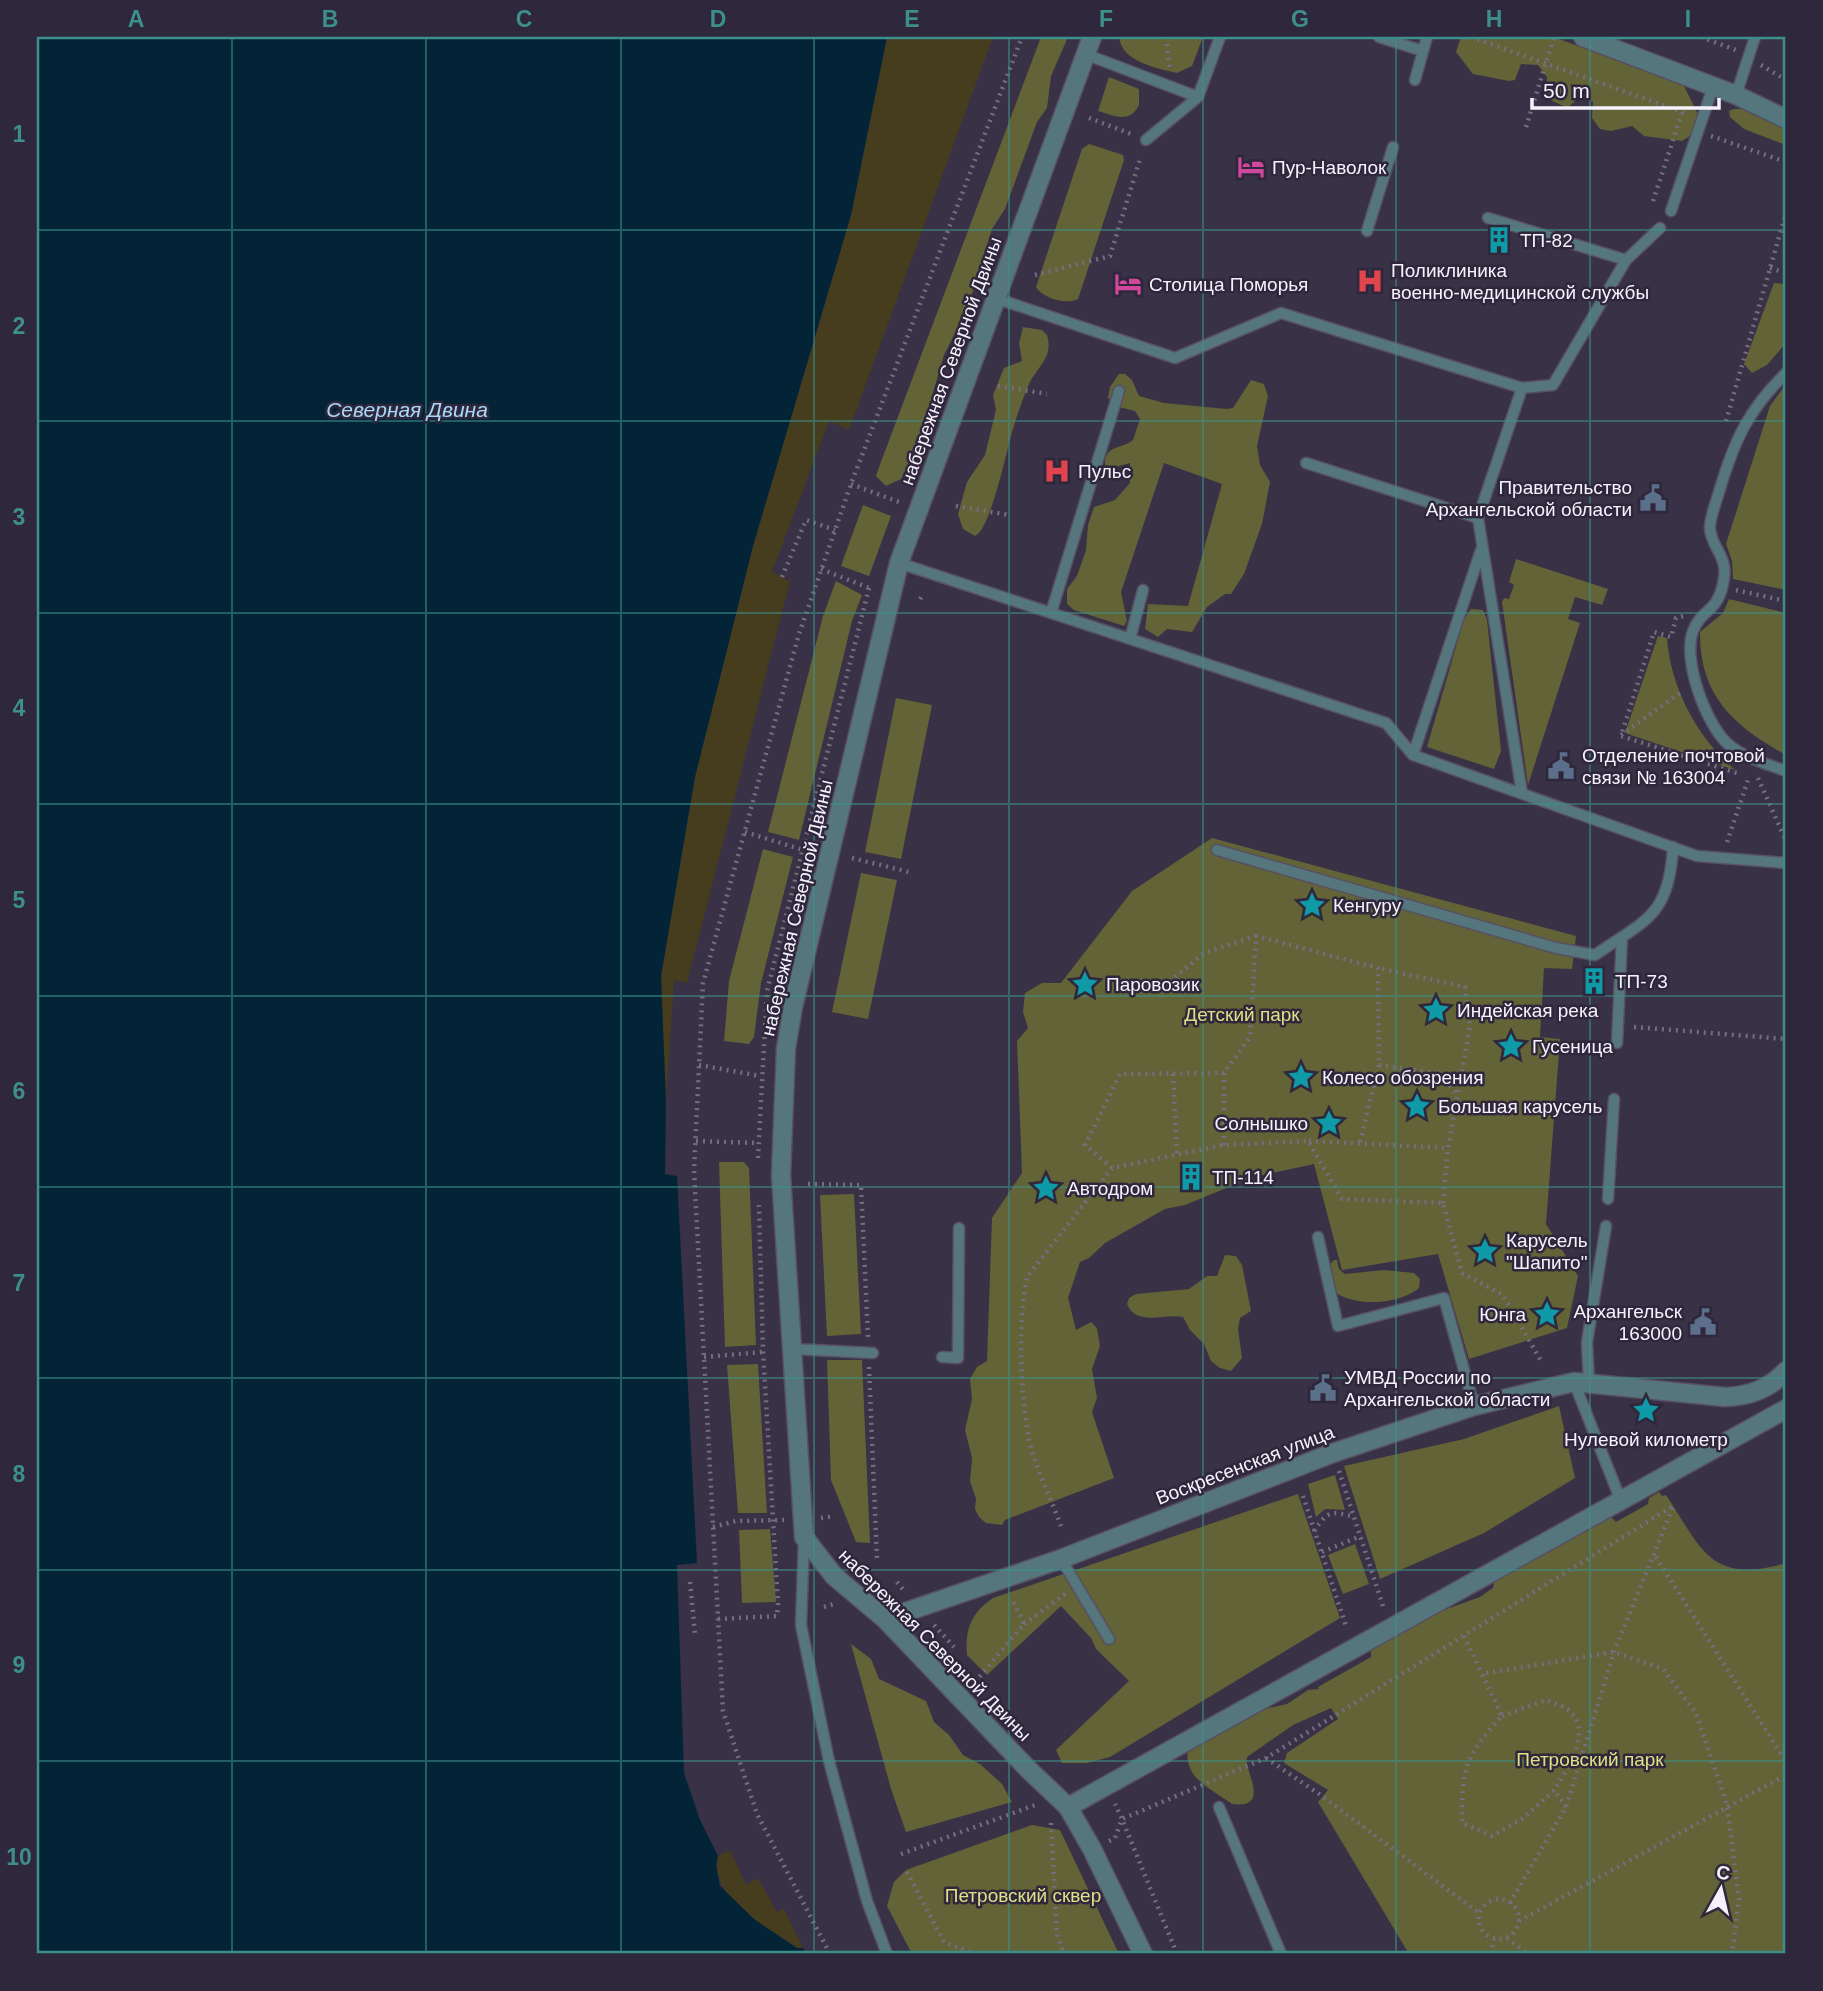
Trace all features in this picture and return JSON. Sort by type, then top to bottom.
[{"type":"street","name":"набережная Северной Двины","points":[[1092,37],[899,563],[793,1007],[786,1048],[781,1175],[804,1537],[834,1576],[885,1619],[1029,1770],[1068,1807],[1093,1849],[1143,1954]]},
{"type":"street","points":[[1583,37],[1736,95],[1786,119]]},
{"type":"street","name":"Воскресенская улица","points":[[885,1619],[1060,1559],[1333,1453],[1474,1406],[1581,1383],[1725,1397],[1749,1396],[1776,1382],[1786,1371]]},
{"type":"street","points":[[1068,1807],[1786,1409]]},
{"type":"lane","points":[[1146,140],[1198,97],[1220,37]]},
{"type":"lane","points":[[1379,37],[1423,51]]},
{"type":"lane","points":[[1415,80],[1427,37]]},
{"type":"lane","points":[[1736,95],[1755,37]]},
{"type":"lane","points":[[1085,54],[1198,97]]},
{"type":"lane","points":[[1671,211],[1713,87]]},
{"type":"lane","points":[[1367,231],[1393,147]]},
{"type":"lane","points":[[1488,218],[1626,260]]},
{"type":"lane","points":[[998,299],[1175,358],[1281,313],[1522,388],[1553,385],[1626,260],[1660,228]]},
{"type":"lane","points":[[1786,373],[1746,418],[1726,469],[1710,526],[1724,563],[1722,587],[1719,601],[1701,618],[1691,635],[1690,668],[1704,705],[1727,743],[1750,758],[1786,771]]},
{"type":"lane","points":[[1522,388],[1478,518],[1522,793]]},
{"type":"lane","points":[[1051,613],[1119,391]]},
{"type":"lane","points":[[1306,463],[1478,518]]},
{"type":"lane","points":[[1413,755],[1482,546]]},
{"type":"lane","points":[[899,563],[1386,723],[1413,755],[1696,856],[1786,863]]},
{"type":"lane","points":[[1130,639],[1143,590]]},
{"type":"lane","points":[[1217,850],[1565,950],[1595,955],[1654,914],[1671,880],[1673,847]]},
{"type":"lane","points":[[1617,1043],[1622,937]]},
{"type":"lane","points":[[1608,1199],[1614,1099]]},
{"type":"lane","points":[[1605,1226],[1581,1383],[1621,1501]]},
{"type":"lane","points":[[942,1357],[958,1358],[959,1228]]},
{"type":"lane","points":[[1318,1237],[1338,1326],[1444,1298],[1474,1406]]},
{"type":"lane","points":[[793,1349],[873,1353]]},
{"type":"lane","points":[[804,1537],[801,1625],[829,1761],[867,1901],[887,1954]]},
{"type":"lane","points":[[1060,1559],[1109,1639]]},
{"type":"lane","points":[[1219,1807],[1281,1954]]},
{"type":"path","points":[[830,1954],[757,1814],[723,1711],[694,1171],[703,983],[799,634],[851,484],[1022,37]]},
{"type":"path","points":[[1166,37],[1172,88]]},
{"type":"path","points":[[1471,37],[1682,112],[1698,131],[1786,162]]},
{"type":"path","points":[[1526,127],[1554,37]]},
{"type":"path","points":[[1773,75],[1786,80]]},
{"type":"path","points":[[1653,204],[1682,112]]},
{"type":"path","points":[[1035,275],[1110,256],[1146,140],[1089,118]]},
{"type":"path","points":[[1722,435],[1786,213]]},
{"type":"path","points":[[1770,268],[1786,273]]},
{"type":"path","points":[[998,386],[1047,394]]},
{"type":"path","points":[[851,484],[900,503]]},
{"type":"path","points":[[956,506],[1009,515]]},
{"type":"path","points":[[782,577],[806,520],[835,530]]},
{"type":"path","points":[[821,569],[869,588]]},
{"type":"path","points":[[1722,587],[1786,601]]},
{"type":"path","points":[[1621,736],[1695,683]]},
{"type":"path","points":[[1750,758],[1786,841]]},
{"type":"path","points":[[1724,852],[1749,777]]},
{"type":"path","points":[[745,832],[803,850]]},
{"type":"path","points":[[852,858],[909,872]]},
{"type":"path","points":[[1224,1145],[1224,1073],[1250,1037],[1256,936]]},
{"type":"path","points":[[1164,986],[1204,953],[1256,936],[1378,968],[1465,986],[1470,1027],[1448,1148],[1443,1203],[1462,1273],[1503,1295],[1541,1362]]},
{"type":"path","points":[[1360,1142],[1379,1065],[1378,968]]},
{"type":"path","points":[[1618,1026],[1786,1039]]},
{"type":"path","points":[[699,1065],[760,1076]]},
{"type":"path","points":[[1379,1065],[1441,1074],[1459,1096]]},
{"type":"path","points":[[1112,1168],[1085,1145],[1120,1074],[1224,1073]]},
{"type":"path","points":[[1173,1074],[1177,1154]]},
{"type":"path","points":[[695,1141],[758,1143]]},
{"type":"path","points":[[1062,1526],[1029,1440],[1021,1354],[1023,1299],[1027,1277],[1112,1168],[1224,1145],[1308,1141],[1448,1148]]},
{"type":"path","points":[[1308,1141],[1342,1199],[1443,1203]]},
{"type":"path","points":[[704,1357],[763,1352]]},
{"type":"path","points":[[1333,1453],[1356,1517],[1390,1629]]},
{"type":"path","points":[[1303,1496],[1354,1648]]},
{"type":"path","points":[[1177,1954],[1122,1819],[1266,1758],[1674,1506],[1614,1651],[1566,1807],[1510,1903]]},
{"type":"path","points":[[1314,1531],[1324,1516],[1334,1512],[1356,1517]]},
{"type":"path","points":[[713,1528],[736,1521],[774,1520]]},
{"type":"path","points":[[1322,1552],[1361,1536]]},
{"type":"path","points":[[1655,1556],[1786,1762]]},
{"type":"path","points":[[690,1582],[695,1634]]},
{"type":"path","points":[[975,1682],[1024,1624],[1077,1585]]},
{"type":"path","points":[[1012,1599],[1024,1624]]},
{"type":"path","points":[[718,1619],[777,1616],[778,1604]]},
{"type":"path","points":[[1464,1636],[1502,1716]]},
{"type":"path","points":[[1482,1674],[1614,1651],[1663,1669],[1696,1713],[1727,1805],[1739,1899],[1732,1954]]},
{"type":"path","points":[[1546,1700],[1569,1710],[1579,1729],[1574,1759],[1554,1790],[1524,1818],[1492,1836],[1462,1823],[1462,1777],[1477,1744],[1502,1716],[1546,1700]]},
{"type":"path","points":[[1266,1758],[1322,1796],[1479,1913],[1482,1930],[1494,1939],[1507,1938],[1528,1954]]},
{"type":"path","points":[[1507,1938],[1519,1922],[1727,1805],[1786,1775]]},
{"type":"path","points":[[1554,1790],[1566,1807]]},
{"type":"path","points":[[901,1854],[1039,1804],[1045,1809]]},
{"type":"path","points":[[1050,1815],[1057,1935],[1064,1954]]},
{"type":"path","points":[[907,1872],[944,1942],[974,1954]]},
{"type":"path","points":[[1479,1913],[1492,1900],[1510,1903],[1517,1912],[1519,1922]]},
{"type":"path","points":[[1491,1954],[1494,1939]]},
{"type":"green space","points":[[1041,37],[1068,37],[1051,76],[1047,108],[1037,122],[1005,209],[992,229],[968,307],[944,355],[918,444],[901,479],[886,486],[876,476],[879,467]]},
{"type":"green space","points":[[1119,37],[1203,37],[1192,66],[1177,73],[1133,58],[1121,46]]},
{"type":"green space","points":[[1461,37],[1554,37],[1684,86],[1698,114],[1695,133],[1682,141],[1644,136],[1632,126],[1611,131],[1600,129],[1592,118],[1593,102],[1580,97],[1567,108],[1545,97],[1547,77],[1538,65],[1521,64],[1515,80],[1509,81],[1473,74],[1456,52]]},
{"type":"green space","points":[[1109,77],[1139,89],[1139,105],[1131,115],[1121,117],[1098,111]]},
{"type":"green space","points":[[1746,109],[1786,125],[1786,145],[1744,129],[1730,117],[1729,111]]},
{"type":"green space","points":[[1089,144],[1123,155],[1124,160],[1078,299],[1061,301],[1043,294],[1036,287],[1082,149]]},
{"type":"green space","points":[[1774,283],[1786,284],[1786,343],[1767,365],[1752,373],[1744,364]]},
{"type":"green space","points":[[1023,327],[1042,330],[1047,335],[1048,350],[1027,390],[992,506],[981,531],[975,536],[963,529],[958,514],[967,482],[985,455],[996,410],[993,395],[1004,368],[1022,361],[1019,343]]},
{"type":"green space","points":[[1119,374],[1125,374],[1132,380],[1139,396],[1164,403],[1233,408],[1251,380],[1264,384],[1268,396],[1257,446],[1260,465],[1270,482],[1262,524],[1244,574],[1231,594],[1225,594],[1207,607],[1192,632],[1167,629],[1158,637],[1145,629],[1148,604],[1188,606],[1222,484],[1164,463],[1121,592],[1127,621],[1124,626],[1074,610],[1067,604],[1067,589],[1077,576],[1086,550],[1088,525],[1094,507],[1115,500],[1130,483],[1130,463],[1115,467],[1105,466],[1105,459],[1110,451],[1133,440],[1140,419],[1135,411],[1119,407],[1108,398],[1110,387]]},
{"type":"green space","points":[[1786,384],[1786,590],[1733,579],[1732,561],[1726,544],[1770,406]]},
{"type":"green space","points":[[863,505],[891,516],[869,576],[841,566]]},
{"type":"green space","points":[[1516,559],[1608,589],[1602,605],[1575,597],[1568,619],[1580,623],[1528,785],[1502,602],[1504,598],[1509,599],[1514,585],[1509,582]]},
{"type":"green space","points":[[836,581],[862,595],[852,621],[799,840],[768,832],[823,616]]},
{"type":"green space","points":[[1729,599],[1786,613],[1786,755],[1736,721],[1713,692],[1706,674],[1701,655],[1700,632],[1723,613]]},
{"type":"green space","points":[[1471,609],[1483,610],[1487,620],[1501,751],[1494,769],[1427,747],[1464,619]]},
{"type":"green space","points":[[1658,636],[1667,638],[1674,675],[1688,711],[1709,743],[1735,770],[1625,733]]},
{"type":"green space","points":[[896,698],[932,705],[901,859],[865,852]]},
{"type":"green space","name":"Детский парк","points":[[1212,838],[1576,936],[1572,969],[1544,968],[1540,1037],[1560,1039],[1546,1224],[1578,1276],[1567,1328],[1469,1359],[1438,1254],[1342,1270],[1314,1164],[1253,1177],[1185,1205],[1165,1209],[1105,1243],[1089,1258],[1080,1262],[1068,1298],[1076,1330],[1091,1322],[1097,1328],[1100,1346],[1092,1369],[1097,1398],[1092,1412],[1114,1478],[1005,1520],[1002,1525],[986,1523],[975,1509],[976,1499],[970,1481],[972,1458],[965,1430],[972,1399],[970,1379],[977,1367],[987,1361],[992,1218],[1022,1173],[1017,1041],[1028,1028],[1023,1012],[1025,993],[1042,983],[1061,983],[1132,891]]},
{"type":"green space","points":[[763,849],[793,857],[761,983],[754,1037],[749,1044],[724,1041],[729,981]]},
{"type":"green space","points":[[861,873],[897,880],[868,1019],[832,1012]]},
{"type":"green space","points":[[719,1162],[744,1162],[749,1168],[756,1345],[725,1347]]},
{"type":"green space","points":[[854,1194],[861,1334],[827,1336],[820,1195]]},
{"type":"green space","points":[[1225,1255],[1236,1256],[1242,1265],[1251,1311],[1240,1318],[1238,1329],[1242,1358],[1231,1371],[1220,1368],[1211,1361],[1204,1344],[1190,1330],[1183,1317],[1144,1317],[1131,1311],[1127,1304],[1129,1298],[1136,1294],[1189,1289],[1207,1276],[1217,1276]]},
{"type":"green space","points":[[1337,1260],[1339,1269],[1345,1274],[1384,1270],[1414,1273],[1420,1279],[1419,1288],[1389,1301],[1365,1302],[1344,1297],[1335,1292],[1327,1268]]},
{"type":"green space","points":[[827,1360],[862,1360],[870,1543],[856,1542],[831,1480]]},
{"type":"green space","points":[[758,1364],[767,1513],[738,1513],[727,1365]]},
{"type":"green space","points":[[1559,1406],[1575,1478],[1484,1533],[1380,1579],[1344,1466],[1464,1439]]},
{"type":"green space","points":[[1335,1475],[1345,1510],[1325,1509],[1316,1517],[1308,1484]]},
{"type":"green space","name":"Петровский парк","points":[[1659,1492],[1662,1496],[1666,1495],[1689,1532],[1711,1558],[1740,1569],[1760,1569],[1786,1563],[1786,1954],[1409,1954],[1318,1802],[1328,1790],[1284,1763],[1287,1753],[1338,1719],[1331,1708],[1293,1725],[1247,1757],[1254,1795],[1251,1801],[1232,1804],[1201,1783],[1190,1769],[1188,1750],[1264,1709],[1287,1704],[1308,1690],[1319,1689],[1318,1687],[1371,1657],[1371,1646],[1433,1614],[1480,1597],[1493,1588],[1496,1574],[1577,1532],[1589,1529],[1602,1516],[1611,1517],[1616,1522],[1648,1504],[1649,1498]]},
{"type":"green space","points":[[1298,1494],[1340,1618],[1110,1757],[1087,1763],[1062,1763],[1056,1750],[1129,1681],[1096,1649],[1091,1638],[1061,1606],[987,1675],[967,1655],[967,1637],[971,1622],[979,1610],[993,1598]]},
{"type":"green space","points":[[770,1529],[776,1602],[742,1603],[739,1530]]},
{"type":"green space","points":[[1355,1544],[1369,1584],[1343,1594],[1328,1555]]},
{"type":"green space","points":[[851,1644],[871,1659],[879,1679],[926,1701],[934,1722],[949,1735],[963,1755],[980,1764],[1002,1784],[1012,1802],[906,1832],[891,1789]]},
{"type":"green space","name":"Петровский сквер","points":[[1032,1825],[1060,1830],[1119,1954],[912,1954],[887,1906],[894,1882],[906,1870]]},
{"type":"sand","points":[[887,37],[993,37],[849,430],[829,421],[772,572],[790,581],[687,983],[674,980],[666,1102],[661,976],[695,777],[753,546],[851,215]]},
{"type":"sand","points":[[730,1850],[746,1885],[758,1878],[777,1912],[784,1909],[803,1948],[797,1948],[756,1921],[722,1886],[718,1856]]},
{"type":"water","name":"Северная Двина","points":[[37,37],[887,37],[851,215],[753,546],[695,777],[661,976],[666,1102],[665,1174],[677,1176],[697,1563],[677,1565],[684,1773],[700,1820],[718,1856],[716,1865],[720,1886],[754,1919],[797,1948],[803,1948],[806,1954],[37,1954]]},
{"type":"place","name":"Пур-Наволок","points":[[1251,167]]},
{"type":"place","name":"ТП-82","points":[[1499,240]]},
{"type":"place","name":"Поликлиника военно-медицинской службы","points":[[1370,281]]},
{"type":"place","name":"Столица Поморья","points":[[1128,284]]},
{"type":"place","name":"Пульс","points":[[1057,471]]},
{"type":"place","name":"Правительство Архангельской области","points":[[1653,498]]},
{"type":"place","name":"Отделение почтовой связи № 163004","points":[[1561,766]]},
{"type":"place","name":"Кенгуру","points":[[1312,905]]},
{"type":"place","name":"ТП-73","points":[[1594,981]]},
{"type":"place","name":"Паровозик","points":[[1085,984]]},
{"type":"place","name":"Индейская река","points":[[1436,1010]]},
{"type":"place","name":"Гусеница","points":[[1511,1046]]},
{"type":"place","name":"Колесо обозрения","points":[[1301,1077]]},
{"type":"place","name":"Большая карусель","points":[[1417,1106]]},
{"type":"place","name":"Солнышко","points":[[1329,1123]]},
{"type":"place","name":"ТП-114","points":[[1191,1177]]},
{"type":"place","name":"Автодром","points":[[1046,1188]]},
{"type":"place","name":"Карусель \"Шапито\"","points":[[1485,1251]]},
{"type":"place","name":"Юнга","points":[[1547,1314]]},
{"type":"place","name":"Архангельск 163000","points":[[1703,1322]]},
{"type":"place","name":"УМВД России по Архангельской области","points":[[1323,1388]]},
{"type":"place","name":"Нулевой километр","points":[[1646,1410]]}]
